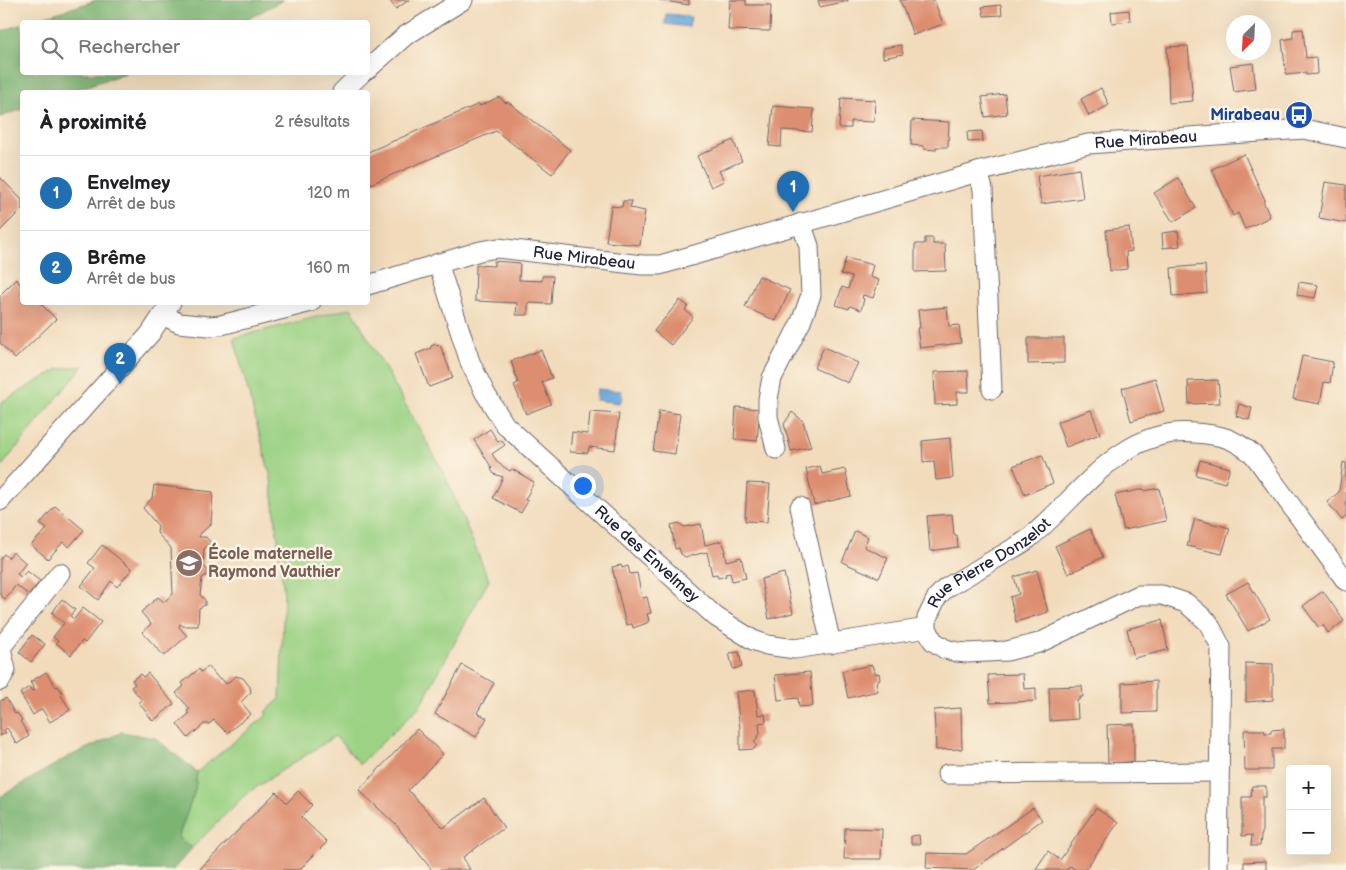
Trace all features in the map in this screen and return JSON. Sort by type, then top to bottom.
[{"type":"street","points":[[370,67],[405,36],[463,0]]},
{"type":"street","points":[[344,90],[360,75]]},
{"type":"street","name":"Rue Mirabeau","points":[[370,284],[480,251],[498,248],[660,265],[978,172],[1088,144],[1304,129],[1346,138]]},
{"type":"street","points":[[978,172],[983,189],[992,389]]},
{"type":"street","points":[[776,449],[768,417],[768,399],[772,378],[801,322],[811,295],[810,246],[800,223]]},
{"type":"street","name":"Rue des Envelmey","points":[[438,263],[470,362],[485,393],[506,425],[716,617],[746,636],[767,646],[794,649],[927,628]]},
{"type":"street","points":[[0,501],[150,334],[167,309],[179,323],[209,326],[221,325],[299,305]]},
{"type":"street","name":"Rue Pierre Donzelot","points":[[1218,870],[1221,647],[1208,622],[1186,603],[1162,595],[1139,595],[1038,643],[1007,651],[967,654],[945,649],[932,641],[927,628],[926,618],[937,597],[946,588],[1027,540],[1100,469],[1123,452],[1141,442],[1167,435],[1189,432],[1217,435],[1238,442],[1254,455],[1346,581]]},
{"type":"street","points":[[800,507],[831,644]]},
{"type":"street","points":[[0,681],[6,670],[1,645],[60,573]]},
{"type":"street","points":[[947,774],[1219,772]]},
{"type":"green space","points":[[97,0],[283,0],[246,20],[34,20]]},
{"type":"green space","points":[[20,25],[20,75],[120,75],[75,90],[20,90],[20,110],[0,117],[0,32]]},
{"type":"green space","points":[[351,308],[443,471],[489,580],[420,706],[360,764],[335,736],[246,794],[192,848],[178,838],[195,790],[197,772],[267,715],[265,712],[280,699],[284,595],[271,478],[234,338]]},
{"type":"green space","points":[[83,366],[0,469],[0,403],[59,369]]},
{"type":"green space","points":[[122,732],[155,738],[197,772],[195,790],[178,838],[192,848],[173,870],[0,870],[0,797],[66,758]]},
{"type":"water","points":[[666,14],[691,17],[689,27],[665,24]]},
{"type":"water","points":[[597,389],[621,391],[623,398],[619,403],[596,400]]},
{"type":"building","points":[[389,0],[409,0],[396,9]]},
{"type":"building","points":[[659,0],[689,0],[689,5]]},
{"type":"building","points":[[730,0],[746,0],[746,5],[771,5],[770,31],[728,30]]},
{"type":"building","points":[[818,0],[848,0],[848,1],[820,7]]},
{"type":"building","points":[[900,0],[934,0],[943,24],[913,35]]},
{"type":"building","points":[[1001,5],[1002,15],[984,16],[982,7]]},
{"type":"building","points":[[1129,10],[1130,21],[1112,23],[1111,12]]},
{"type":"building","points":[[1303,29],[1306,58],[1316,57],[1317,74],[1286,75],[1282,40],[1293,38],[1293,30]]},
{"type":"building","points":[[901,45],[903,54],[883,58],[883,48]]},
{"type":"building","points":[[1188,46],[1193,101],[1169,103],[1167,47]]},
{"type":"building","points":[[1253,63],[1256,89],[1234,92],[1230,66]]},
{"type":"building","points":[[1101,88],[1109,105],[1089,116],[1081,99]]},
{"type":"building","points":[[1005,94],[1007,114],[985,117],[982,97]]},
{"type":"building","points":[[499,97],[570,150],[552,174],[496,131],[370,184],[370,151],[479,104],[480,106]]},
{"type":"building","points":[[841,98],[875,100],[874,122],[851,121],[851,128],[839,128]]},
{"type":"building","points":[[773,106],[814,109],[812,132],[782,130],[781,147],[769,146]]},
{"type":"building","points":[[912,120],[949,122],[948,147],[936,147],[936,150],[911,145]]},
{"type":"building","points":[[982,131],[983,141],[968,142],[967,132]]},
{"type":"building","points":[[733,140],[742,161],[719,171],[724,181],[711,187],[697,156]]},
{"type":"building","points":[[1244,154],[1265,200],[1263,201],[1270,217],[1245,229],[1238,213],[1233,216],[1212,169]]},
{"type":"building","points":[[1079,169],[1083,198],[1041,204],[1037,176]]},
{"type":"building","points":[[0,177],[20,198],[20,211],[0,231]]},
{"type":"building","points":[[1178,178],[1196,208],[1173,222],[1154,193]]},
{"type":"building","points":[[1325,182],[1346,185],[1346,223],[1319,218]]},
{"type":"building","points":[[623,201],[632,201],[630,208],[645,211],[640,245],[606,242],[611,206],[622,207]]},
{"type":"building","points":[[1129,227],[1132,251],[1126,252],[1127,269],[1110,271],[1106,230]]},
{"type":"building","points":[[1178,231],[1180,246],[1163,248],[1162,233]]},
{"type":"building","points":[[925,238],[933,238],[933,244],[945,244],[946,271],[915,272],[915,244],[925,244]]},
{"type":"building","points":[[846,258],[873,265],[870,277],[879,280],[873,298],[863,295],[862,298],[864,299],[861,310],[850,306],[849,309],[836,305],[842,287],[848,289],[852,277],[841,274]]},
{"type":"building","points":[[494,261],[520,263],[519,280],[542,281],[542,276],[553,276],[551,304],[528,303],[528,315],[516,315],[517,303],[475,301],[476,265],[494,266]]},
{"type":"building","points":[[1205,265],[1207,293],[1173,296],[1171,268]]},
{"type":"building","points":[[759,276],[790,290],[776,321],[745,307]]},
{"type":"building","points":[[16,279],[20,284],[20,305],[42,305],[56,319],[15,359],[0,343],[0,295]]},
{"type":"building","points":[[1299,282],[1318,285],[1315,298],[1297,295]]},
{"type":"building","points":[[680,300],[688,306],[685,310],[693,317],[671,345],[654,331]]},
{"type":"building","points":[[947,307],[949,326],[959,325],[961,343],[920,348],[917,328],[920,328],[918,310]]},
{"type":"building","points":[[1028,338],[1064,338],[1064,363],[1028,364]]},
{"type":"building","points":[[436,344],[437,346],[440,345],[453,378],[429,387],[416,354]]},
{"type":"building","points":[[824,347],[858,363],[848,383],[814,368]]},
{"type":"building","points":[[541,350],[552,378],[542,382],[551,404],[526,414],[514,385],[518,383],[511,361]]},
{"type":"building","points":[[1302,356],[1333,362],[1330,383],[1324,382],[1320,404],[1293,399]]},
{"type":"building","points":[[968,371],[969,392],[957,392],[957,404],[935,405],[934,372]]},
{"type":"building","points":[[1155,378],[1164,411],[1131,421],[1122,388]]},
{"type":"building","points":[[1218,380],[1220,403],[1189,404],[1188,381]]},
{"type":"building","points":[[1239,404],[1252,408],[1249,420],[1236,416]]},
{"type":"building","points":[[736,407],[760,409],[757,441],[734,439]]},
{"type":"building","points":[[1091,410],[1100,434],[1066,447],[1057,422]]},
{"type":"building","points":[[659,411],[680,414],[675,454],[653,451]]},
{"type":"building","points":[[590,412],[619,414],[615,450],[589,447],[588,453],[570,452],[572,432],[588,434]]},
{"type":"building","points":[[792,412],[803,421],[811,447],[791,451],[784,424]]},
{"type":"building","points":[[490,429],[498,442],[501,440],[505,445],[492,454],[498,463],[534,482],[525,500],[528,501],[521,513],[493,498],[503,477],[494,474],[474,440]]},
{"type":"building","points":[[950,438],[953,478],[936,480],[934,461],[923,462],[922,441]]},
{"type":"building","points":[[1042,455],[1053,483],[1025,495],[1013,466]]},
{"type":"building","points":[[1200,460],[1230,468],[1225,483],[1196,475]]},
{"type":"building","points":[[1343,462],[1346,463],[1346,517],[1342,520],[1327,502],[1339,492]]},
{"type":"building","points":[[820,466],[822,474],[845,469],[851,496],[814,505],[806,469]]},
{"type":"building","points":[[747,483],[770,484],[767,522],[745,521]]},
{"type":"building","points":[[154,485],[213,492],[211,524],[199,537],[206,537],[210,542],[204,549],[203,566],[208,570],[208,574],[202,578],[200,595],[205,600],[205,605],[199,608],[198,626],[183,626],[180,624],[179,627],[187,636],[164,656],[142,632],[151,624],[141,612],[158,597],[164,602],[173,594],[171,548],[157,533],[158,526],[143,508],[152,498]]},
{"type":"building","points":[[1159,488],[1166,521],[1124,530],[1115,495]]},
{"type":"building","points":[[55,506],[84,530],[69,547],[63,542],[48,559],[31,545],[47,529],[40,524]]},
{"type":"building","points":[[952,514],[954,535],[957,535],[958,547],[930,551],[927,516]]},
{"type":"building","points":[[1195,519],[1230,528],[1222,554],[1187,546]]},
{"type":"building","points":[[679,523],[684,527],[701,524],[705,545],[722,541],[726,551],[724,551],[726,561],[741,557],[746,578],[732,581],[730,573],[718,578],[717,574],[712,575],[707,552],[685,557],[681,554],[679,548],[675,549],[671,525]]},
{"type":"building","points":[[1090,529],[1103,557],[1068,574],[1055,546]]},
{"type":"building","points":[[855,531],[868,537],[864,547],[888,558],[879,578],[842,562]]},
{"type":"building","points":[[102,545],[132,569],[117,587],[111,581],[98,600],[81,586],[95,568],[88,563]]},
{"type":"building","points":[[13,552],[26,563],[17,574],[21,577],[27,571],[40,581],[29,595],[16,585],[5,599],[0,595],[0,559],[4,554],[8,558]]},
{"type":"building","points":[[621,565],[622,568],[628,566],[630,574],[637,573],[642,598],[647,597],[651,613],[647,614],[649,620],[647,623],[633,628],[632,624],[626,625],[612,567]]},
{"type":"building","points":[[1037,570],[1048,612],[1016,622],[1010,597],[1019,594],[1014,577]]},
{"type":"building","points":[[784,573],[793,613],[769,619],[761,579]]},
{"type":"building","points":[[1248,582],[1270,619],[1248,631],[1226,594]]},
{"type":"building","points":[[1323,591],[1344,621],[1328,633],[1323,625],[1319,628],[1303,606]]},
{"type":"building","points":[[62,599],[75,610],[70,616],[74,619],[83,608],[101,622],[85,643],[82,641],[71,655],[56,643],[58,641],[53,637],[64,623],[52,613]]},
{"type":"building","points":[[1162,620],[1168,650],[1134,658],[1127,629]]},
{"type":"building","points":[[32,635],[45,644],[31,662],[19,652]]},
{"type":"building","points":[[739,652],[742,667],[733,669],[729,653]]},
{"type":"building","points":[[1246,663],[1273,664],[1273,700],[1246,702]]},
{"type":"building","points":[[462,665],[494,683],[477,713],[487,718],[476,737],[435,714]]},
{"type":"building","points":[[872,665],[875,674],[879,673],[880,680],[876,682],[878,691],[848,698],[842,671]]},
{"type":"building","points":[[208,666],[226,684],[236,676],[243,678],[250,687],[251,692],[241,702],[251,714],[227,733],[214,720],[209,724],[204,724],[188,738],[177,724],[189,714],[187,711],[190,709],[176,693],[184,686],[182,683],[199,669],[201,672]]},
{"type":"building","points":[[46,672],[56,687],[58,686],[70,710],[50,722],[42,709],[33,715],[20,693],[29,687],[32,691],[35,690],[30,682]]},
{"type":"building","points":[[810,672],[813,706],[799,707],[798,698],[778,700],[775,675]]},
{"type":"building","points":[[148,673],[174,704],[153,721],[139,703],[142,700],[131,687],[135,684],[132,680],[140,674],[143,677]]},
{"type":"building","points":[[1023,674],[1024,689],[1036,688],[1036,701],[990,703],[988,675]]},
{"type":"building","points":[[1156,681],[1156,712],[1122,713],[1122,683]]},
{"type":"building","points":[[1082,686],[1083,697],[1077,700],[1078,719],[1050,721],[1049,687]]},
{"type":"building","points":[[755,690],[758,715],[765,714],[766,722],[759,723],[760,734],[754,742],[757,745],[754,749],[740,750],[736,692]]},
{"type":"building","points":[[6,698],[15,714],[17,713],[22,720],[20,721],[29,736],[17,744],[7,728],[4,730],[6,733],[0,736],[0,701]]},
{"type":"building","points":[[961,708],[962,749],[936,750],[934,710]]},
{"type":"building","points":[[1134,724],[1134,762],[1108,763],[1107,725]]},
{"type":"building","points":[[417,729],[443,754],[408,790],[443,828],[484,798],[504,828],[463,857],[470,870],[432,870],[396,825],[359,790]]},
{"type":"building","points":[[1284,729],[1284,749],[1272,749],[1272,770],[1245,770],[1244,730],[1264,730],[1265,733],[1271,733],[1271,730]]},
{"type":"building","points":[[1252,786],[1266,786],[1266,797],[1262,797],[1262,835],[1260,846],[1251,846],[1252,835],[1242,836],[1242,797],[1251,797]]},
{"type":"building","points":[[298,791],[312,805],[301,817],[327,842],[299,870],[199,870],[276,792],[287,803]]},
{"type":"building","points":[[1033,808],[1042,820],[973,870],[926,868],[927,853],[966,854]]},
{"type":"building","points":[[1096,808],[1118,823],[1085,870],[1076,870],[1070,866],[1066,870],[1035,870],[1048,851],[1060,860]]},
{"type":"building","points":[[845,828],[882,829],[881,859],[844,859]]},
{"type":"building","points":[[919,835],[920,844],[911,844],[911,836]]},
{"type":"building","points":[[1266,861],[1266,870],[1244,870],[1244,862]]},
{"type":"place","name":"Mirabeau","points":[[1299,115]]},
{"type":"place","name":"Envelmey","points":[[793,212]]},
{"type":"place","name":"Brême","points":[[120,384]]},
{"type":"place","name":"École maternelle Raymond Vauthier","points":[[189,563]]}]
